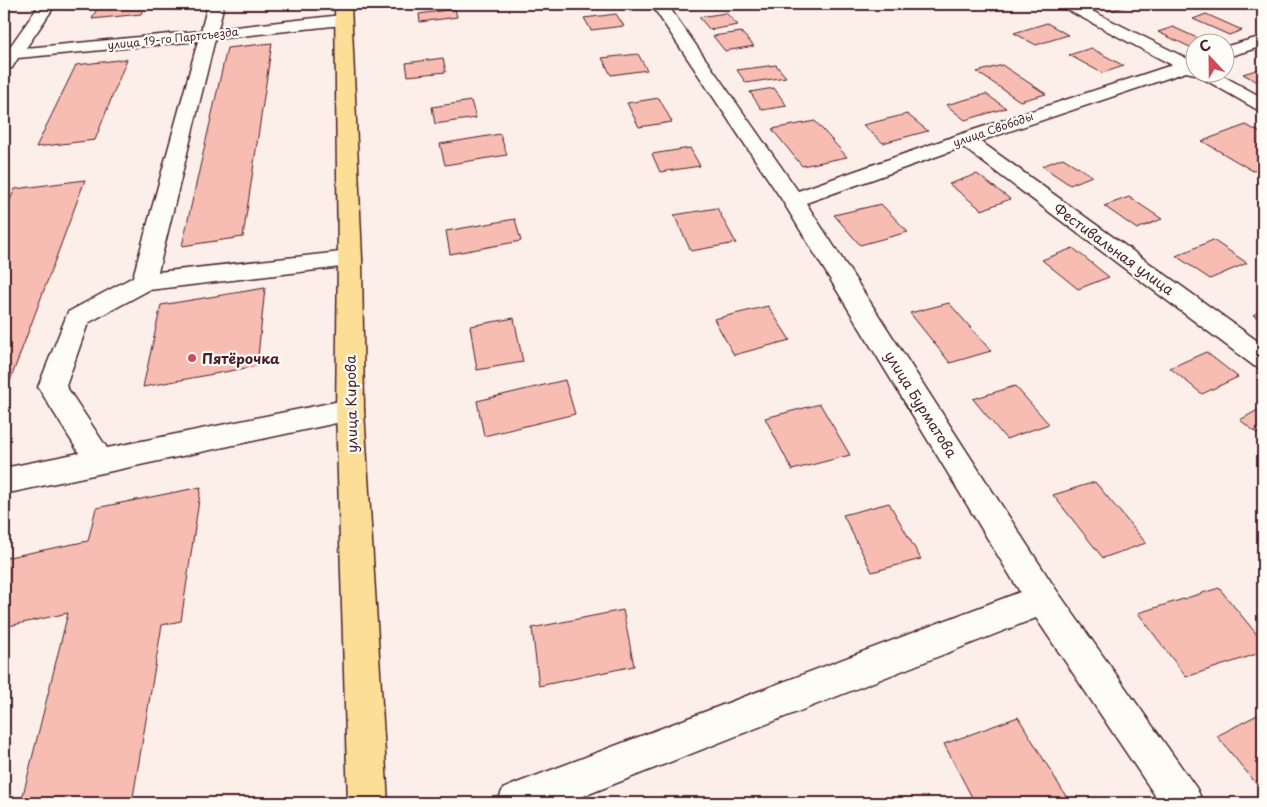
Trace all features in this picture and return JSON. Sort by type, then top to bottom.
[{"type":"main road","name":"улица Кирова","points":[[342,12],[350,259],[350,410],[368,803]]},
{"type":"street","points":[[6,58],[48,4]]},
{"type":"street","points":[[144,282],[216,4]]},
{"type":"street","name":"улица Бурматова","points":[[659,4],[793,200],[1043,599],[1183,803]]},
{"type":"street","points":[[1067,4],[1184,62]]},
{"type":"street","name":"улица 19-го Партсъезда","points":[[6,58],[208,35],[342,12]]},
{"type":"street","points":[[1234,51],[1263,41]]},
{"type":"street","name":"улица Свободы","points":[[793,200],[965,138],[1184,70]]},
{"type":"street","points":[[1221,82],[1263,105]]},
{"type":"street","name":"Фестивальная улица","points":[[965,138],[1263,359]]},
{"type":"street","points":[[100,462],[52,386],[77,318],[144,282],[350,259]]},
{"type":"street","points":[[4,481],[350,410]]},
{"type":"street","points":[[518,803],[1043,599]]},
{"type":"building","points":[[99,4],[145,4],[141,14],[92,19]]},
{"type":"building","points":[[979,4],[1013,4],[1015,5],[992,11]]},
{"type":"building","points":[[1095,4],[1128,4],[1131,5],[1109,11]]},
{"type":"building","points":[[455,9],[457,17],[420,22],[419,14]]},
{"type":"building","points":[[726,13],[738,25],[710,30],[699,17]]},
{"type":"building","points":[[616,14],[624,26],[591,30],[584,18]]},
{"type":"building","points":[[1206,14],[1242,30],[1234,33],[1222,32],[1193,19]]},
{"type":"building","points":[[1047,23],[1068,35],[1036,45],[1014,33]]},
{"type":"building","points":[[1173,27],[1184,32],[1184,44],[1158,32]]},
{"type":"building","points":[[741,32],[754,46],[725,51],[713,36]]},
{"type":"building","points":[[272,43],[243,237],[182,246],[227,48]]},
{"type":"building","points":[[1091,48],[1124,66],[1102,73],[1069,55]]},
{"type":"building","points":[[638,54],[647,70],[611,75],[602,58]]},
{"type":"building","points":[[443,58],[446,72],[408,76],[406,63]]},
{"type":"building","points":[[127,59],[95,140],[36,147],[76,65]]},
{"type":"building","points":[[776,65],[786,77],[746,83],[737,70]]},
{"type":"building","points":[[1002,65],[1046,94],[1020,101],[977,72]]},
{"type":"building","points":[[1263,68],[1263,85],[1243,74]]},
{"type":"building","points":[[774,88],[787,106],[762,110],[750,92]]},
{"type":"building","points":[[986,94],[1006,108],[965,120],[946,105]]},
{"type":"building","points":[[659,98],[672,122],[639,127],[627,103]]},
{"type":"building","points":[[471,101],[476,118],[435,124],[432,107]]},
{"type":"building","points":[[907,114],[928,131],[883,143],[863,125]]},
{"type":"building","points":[[815,121],[847,157],[802,166],[772,129]]},
{"type":"building","points":[[1246,125],[1263,134],[1263,167],[1253,171],[1202,141]]},
{"type":"building","points":[[500,134],[507,155],[445,165],[440,144]]},
{"type":"building","points":[[690,148],[700,166],[660,172],[652,154]]},
{"type":"building","points":[[1063,158],[1092,176],[1070,185],[1042,166]]},
{"type":"building","points":[[977,174],[1010,199],[982,210],[949,184]]},
{"type":"building","points":[[85,180],[4,397],[4,213],[15,189]]},
{"type":"building","points":[[1129,197],[1162,219],[1137,229],[1104,206]]},
{"type":"building","points":[[881,204],[908,232],[860,245],[834,215]]},
{"type":"building","points":[[717,208],[736,243],[691,251],[674,215]]},
{"type":"building","points":[[515,219],[521,241],[450,254],[446,231]]},
{"type":"building","points":[[1213,240],[1247,263],[1210,279],[1176,256]]},
{"type":"building","points":[[1073,248],[1109,277],[1078,289],[1042,260]]},
{"type":"building","points":[[265,288],[257,366],[143,387],[161,305]]},
{"type":"building","points":[[949,303],[991,351],[950,363],[910,313]]},
{"type":"building","points":[[768,306],[790,340],[734,355],[714,319]]},
{"type":"building","points":[[1263,310],[1263,322],[1253,315]]},
{"type":"building","points":[[514,318],[523,362],[477,370],[470,326]]},
{"type":"building","points":[[1206,352],[1238,377],[1202,394],[1170,368]]},
{"type":"building","points":[[565,380],[575,414],[484,436],[477,401]]},
{"type":"building","points":[[1015,386],[1049,424],[1006,439],[973,399]]},
{"type":"building","points":[[820,404],[850,455],[792,470],[765,418]]},
{"type":"building","points":[[1263,407],[1263,438],[1240,420]]},
{"type":"building","points":[[1095,482],[1146,543],[1103,558],[1053,495]]},
{"type":"building","points":[[201,487],[181,621],[162,625],[132,803],[21,803],[68,613],[4,627],[4,558],[88,541],[96,508]]},
{"type":"building","points":[[889,503],[921,559],[872,572],[843,515]]},
{"type":"building","points":[[1219,588],[1263,642],[1263,652],[1186,677],[1138,613]]},
{"type":"building","points":[[623,610],[634,666],[539,686],[532,628]]},
{"type":"building","points":[[1263,712],[1263,792],[1217,736]]},
{"type":"building","points":[[1018,717],[1070,803],[975,803],[944,744]]},
{"type":"place","name":"Пятёрочка","points":[[192,358]]}]
